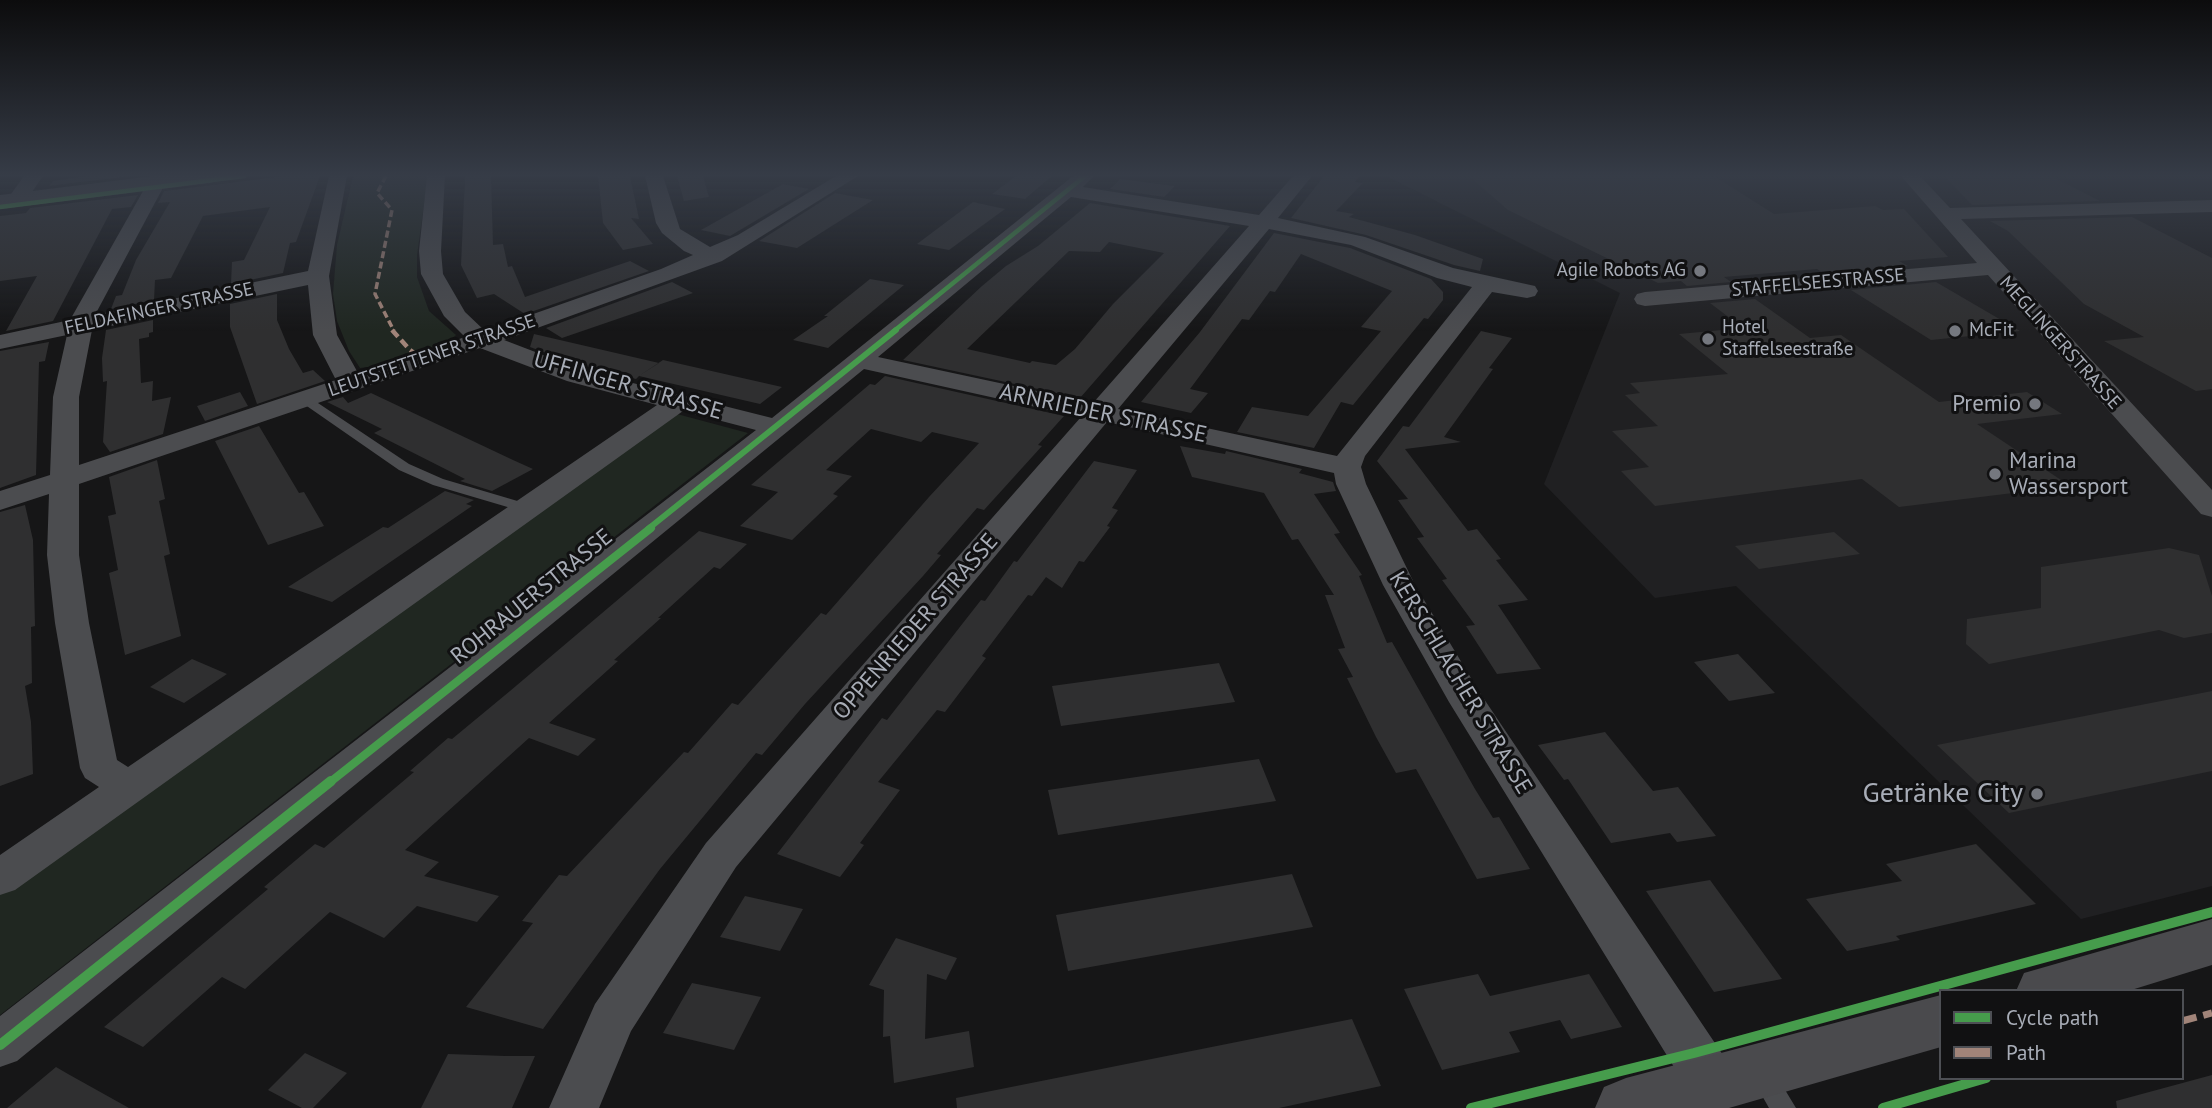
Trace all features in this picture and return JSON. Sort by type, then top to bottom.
[{"type":"street","points":[[129,787],[99,768],[72,622],[63,555],[63,482],[66,397],[80,326],[133,228]]},
{"type":"street","points":[[328,228],[318,276],[325,335],[351,384]]},
{"type":"street","points":[[432,228],[432,274],[456,316],[481,340]]},
{"type":"street","points":[[669,228],[691,247],[714,256]]},
{"type":"street","name":"LEUTSTETTENER STRASSE","points":[[0,501],[481,340],[714,256],[762,228]]},
{"type":"street","name":"ROHRAUERSTRASSE","points":[[0,1045],[777,427],[1022,228]]},
{"type":"street","name":"OPPENRIEDER STRASSE","points":[[574,1108],[612,1019],[721,855],[1258,228]]},
{"type":"street","points":[[1301,228],[1358,241],[1445,273],[1527,291]]},
{"type":"street","name":"MEGLINGERSTRASSE","points":[[1955,228],[2212,508]]},
{"type":"street","name":"STAFFELSEESTRASSE","points":[[1645,299],[1992,268]]},
{"type":"street","name":"FELDAFINGER STRASSE","points":[[0,342],[318,276]]},
{"type":"street","points":[[1347,467],[1351,455],[1486,284]]},
{"type":"street","name":"UFFINGER STRASSE","points":[[481,340],[576,376],[777,427]]},
{"type":"street","name":"ARNRIEDER STRASSE","points":[[859,360],[1347,467]]},
{"type":"street","points":[[0,878],[677,403]]},
{"type":"street","name":"KERSCHLACHER STRASSE","points":[[1347,467],[1351,484],[1399,585],[1467,702],[1752,1088]]},
{"type":"street","points":[[2051,989],[2212,942]]},
{"type":"street","points":[[1626,1108],[1752,1088],[1939,1022]]},
{"type":"lane","points":[[306,399],[404,467],[438,482],[526,508]]},
{"type":"shaded area","points":[[341,228],[421,228],[417,277],[429,311],[456,335],[448,342],[379,366],[360,368],[349,351],[337,321],[333,294]]},
{"type":"shaded area","points":[[1489,228],[2212,228],[2212,886],[2081,919],[1736,586],[1655,598],[1544,484],[1620,293]]},
{"type":"shaded area","points":[[677,414],[748,433],[0,1015],[0,890]]},
{"type":"building","points":[[0,228],[102,228],[53,321],[6,331],[37,276],[0,281]]},
{"type":"building","points":[[155,228],[197,228],[171,278],[155,280],[154,300],[111,309],[116,296],[122,295],[136,260]]},
{"type":"building","points":[[260,228],[301,228],[296,242],[290,243],[283,273],[231,284],[232,262],[244,260]]},
{"type":"building","points":[[463,228],[492,228],[493,245],[503,244],[508,267],[512,266],[525,297],[630,261],[649,271],[525,314],[494,294],[477,298],[461,265]]},
{"type":"building","points":[[606,228],[639,228],[653,244],[623,250]]},
{"type":"building","points":[[705,228],[744,228],[730,236],[701,230]]},
{"type":"building","points":[[780,228],[829,228],[797,248],[759,241]]},
{"type":"building","points":[[939,228],[979,228],[949,250],[917,244]]},
{"type":"building","points":[[1060,228],[1229,228],[1080,398],[903,360],[1006,266],[1038,246]],"holes":[[[1109,242],[1164,253],[1113,304],[1075,349],[1056,365],[1032,361],[1030,363],[967,349],[1069,251],[1100,252]]]},
{"type":"building","points":[[1334,228],[1388,228],[1415,235],[1483,259],[1480,271],[1454,265],[1366,235]]},
{"type":"building","points":[[1544,228],[1921,228],[1948,257],[1899,261],[1908,266],[1825,274],[1817,269],[1724,277],[1731,282],[1687,286],[1681,281],[1658,283]]},
{"type":"building","points":[[2002,228],[2153,228],[2212,258],[2212,389],[2196,391],[2104,341],[2144,337],[2084,304]]},
{"type":"building","points":[[1274,233],[1350,248],[1431,279],[1443,292],[1443,300],[1428,319],[1424,318],[1353,405],[1341,402],[1314,448],[1237,432],[1252,407],[1308,416],[1381,331],[1361,327],[1392,291],[1301,254],[1275,292],[1270,291],[1249,320],[1242,319],[1190,389],[1208,393],[1191,413],[1141,402],[1200,332]]},
{"type":"building","points":[[870,279],[904,285],[828,348],[793,340],[828,316],[824,316]]},
{"type":"building","points":[[672,282],[693,293],[562,338],[546,328]]},
{"type":"building","points":[[1936,282],[2020,331],[1931,340],[1851,290]]},
{"type":"building","points":[[277,294],[277,320],[289,349],[303,373],[313,370],[325,381],[257,404],[230,327],[230,304]]},
{"type":"building","points":[[1755,299],[1810,338],[1841,335],[1939,402],[2027,392],[2062,414],[1977,424],[2070,486],[1899,507],[1862,479],[1655,506],[1621,471],[1649,467],[1612,431],[1658,426],[1625,395],[1640,393],[1630,383],[1728,374],[1679,334],[1743,328],[1710,303]]},
{"type":"building","points":[[153,320],[153,332],[149,333],[149,337],[139,339],[141,383],[153,381],[152,401],[171,397],[163,434],[110,452],[103,442],[107,381],[103,382],[102,358],[106,330]]},
{"type":"building","points":[[1481,331],[1512,338],[1444,437],[1461,442],[1405,449],[1468,531],[1477,529],[1501,559],[1496,560],[1528,600],[1498,605],[1541,669],[1497,674],[1466,626],[1475,625],[1442,580],[1447,579],[1417,538],[1424,537],[1398,500],[1408,499],[1377,461],[1403,426],[1409,427]]},
{"type":"building","points":[[534,334],[659,363],[663,360],[782,387],[760,404],[639,376],[636,379],[581,366],[530,347]]},
{"type":"building","points":[[49,342],[45,361],[39,362],[36,475],[0,488],[0,351]]},
{"type":"building","points":[[885,376],[1064,416],[1038,445],[1042,446],[984,510],[977,508],[937,554],[941,555],[923,576],[805,704],[762,755],[756,753],[660,869],[543,1029],[466,1007],[533,923],[522,921],[559,875],[567,876],[684,752],[688,753],[732,703],[738,705],[821,613],[826,615],[979,443],[932,432],[921,442],[871,429],[826,470],[852,476],[833,494],[838,496],[792,540],[740,526],[778,492],[751,485],[870,384],[875,385]]},
{"type":"building","points":[[240,392],[248,406],[205,421],[197,406]]},
{"type":"building","points":[[371,393],[533,469],[492,491],[460,481],[465,479],[374,433],[382,429],[327,402],[343,397],[348,403]]},
{"type":"building","points":[[259,426],[299,493],[304,492],[324,526],[268,545],[215,441]]},
{"type":"building","points":[[1180,446],[1225,454],[1226,451],[1302,469],[1299,473],[1333,482],[1336,491],[1314,494],[1340,533],[1334,534],[1362,575],[1359,576],[1387,643],[1392,642],[1475,789],[1493,818],[1499,817],[1530,869],[1477,879],[1416,769],[1396,773],[1376,737],[1347,678],[1353,677],[1338,649],[1345,648],[1325,595],[1334,595],[1298,539],[1292,540],[1264,493],[1192,477]]},
{"type":"building","points":[[157,460],[165,499],[159,501],[170,554],[164,556],[181,636],[125,655],[109,573],[118,570],[108,516],[116,514],[109,477]]},
{"type":"building","points":[[1094,461],[1137,470],[1112,508],[1118,510],[1107,526],[1110,527],[1084,562],[1079,561],[1062,588],[1046,577],[1032,596],[1028,595],[982,656],[986,658],[945,712],[937,710],[878,782],[900,790],[860,843],[864,845],[840,877],[777,854],[882,718],[887,720],[981,600],[985,601],[1014,561],[1017,562]]},
{"type":"building","points":[[445,491],[474,500],[466,504],[472,506],[332,602],[288,587],[383,527],[388,528]]},
{"type":"building","points":[[25,505],[33,540],[35,626],[31,627],[32,683],[25,686],[31,722],[33,774],[0,786],[0,512]]},
{"type":"building","points":[[699,531],[747,544],[720,569],[714,567],[614,660],[618,661],[549,723],[596,739],[578,756],[529,738],[405,850],[439,862],[424,876],[499,896],[477,922],[417,906],[384,938],[330,912],[245,989],[222,977],[143,1047],[104,1027],[268,889],[264,887],[315,844],[324,848],[414,772],[410,771],[448,738],[452,739]]},
{"type":"building","points":[[1834,532],[1860,554],[1759,569],[1735,546]]},
{"type":"building","points":[[2169,548],[2199,555],[2212,596],[2212,633],[2184,638],[2159,630],[1989,664],[1966,644],[1967,619],[2041,608],[2041,567]]},
{"type":"building","points":[[1738,654],[1775,693],[1729,701],[1694,662]]},
{"type":"building","points":[[192,659],[227,674],[184,703],[150,687]]},
{"type":"building","points":[[1219,663],[1235,702],[1061,726],[1052,686]]},
{"type":"building","points":[[2212,691],[2212,771],[2009,813],[1937,745]]},
{"type":"building","points":[[1605,732],[1653,791],[1678,787],[1716,836],[1677,842],[1670,833],[1611,843],[1568,779],[1564,780],[1538,745]]},
{"type":"building","points":[[1259,759],[1276,801],[1058,835],[1048,790]]},
{"type":"building","points":[[1976,844],[2036,904],[1896,936],[1900,940],[1847,951],[1806,899],[1902,881],[1886,864]]},
{"type":"building","points":[[1292,874],[1313,927],[1068,971],[1056,915]]},
{"type":"building","points":[[1710,880],[1782,979],[1714,992],[1646,891]]},
{"type":"building","points":[[745,896],[803,909],[780,951],[720,937]]},
{"type":"building","points":[[896,938],[957,958],[946,980],[927,974],[925,1039],[969,1031],[974,1067],[894,1083],[890,1036],[883,1037],[884,990],[869,985]]},
{"type":"building","points":[[1478,974],[1490,996],[1589,974],[1622,1027],[1571,1039],[1560,1020],[1509,1032],[1520,1052],[1442,1070],[1404,989]]},
{"type":"building","points":[[692,983],[761,997],[734,1050],[663,1033]]},
{"type":"building","points":[[1352,1019],[1381,1086],[1279,1108],[957,1108],[956,1098]]},
{"type":"building","points":[[305,1053],[347,1073],[313,1108],[302,1108],[268,1090]]},
{"type":"building","points":[[448,1054],[535,1056],[512,1108],[421,1108]]},
{"type":"building","points":[[56,1067],[68,1074],[129,1108],[7,1108]]},
{"type":"building","points":[[2212,1075],[2212,1108],[2117,1108],[2116,1101]]},
{"type":"marked path","points":[[388,228],[375,294],[389,326],[410,350],[424,360]]},
{"type":"marked path","points":[[2184,1020],[2212,1013]]},
{"type":"cycle path","points":[[0,1045],[777,427],[1022,228]]},
{"type":"cycle path","points":[[1471,1108],[1694,1053],[2212,912]]},
{"type":"cycle path","points":[[1883,1108],[1979,1080]]},
{"type":"place","name":"Agile Robots AG","points":[[1700,271]]},
{"type":"place","name":"McFit","points":[[1955,331]]},
{"type":"place","name":"Hotel Staffelseestraße","points":[[1708,339]]},
{"type":"place","name":"Premio","points":[[2035,404]]},
{"type":"place","name":"Marina Wassersport","points":[[1995,474]]},
{"type":"place","name":"Getränke City","points":[[2037,794]]}]
